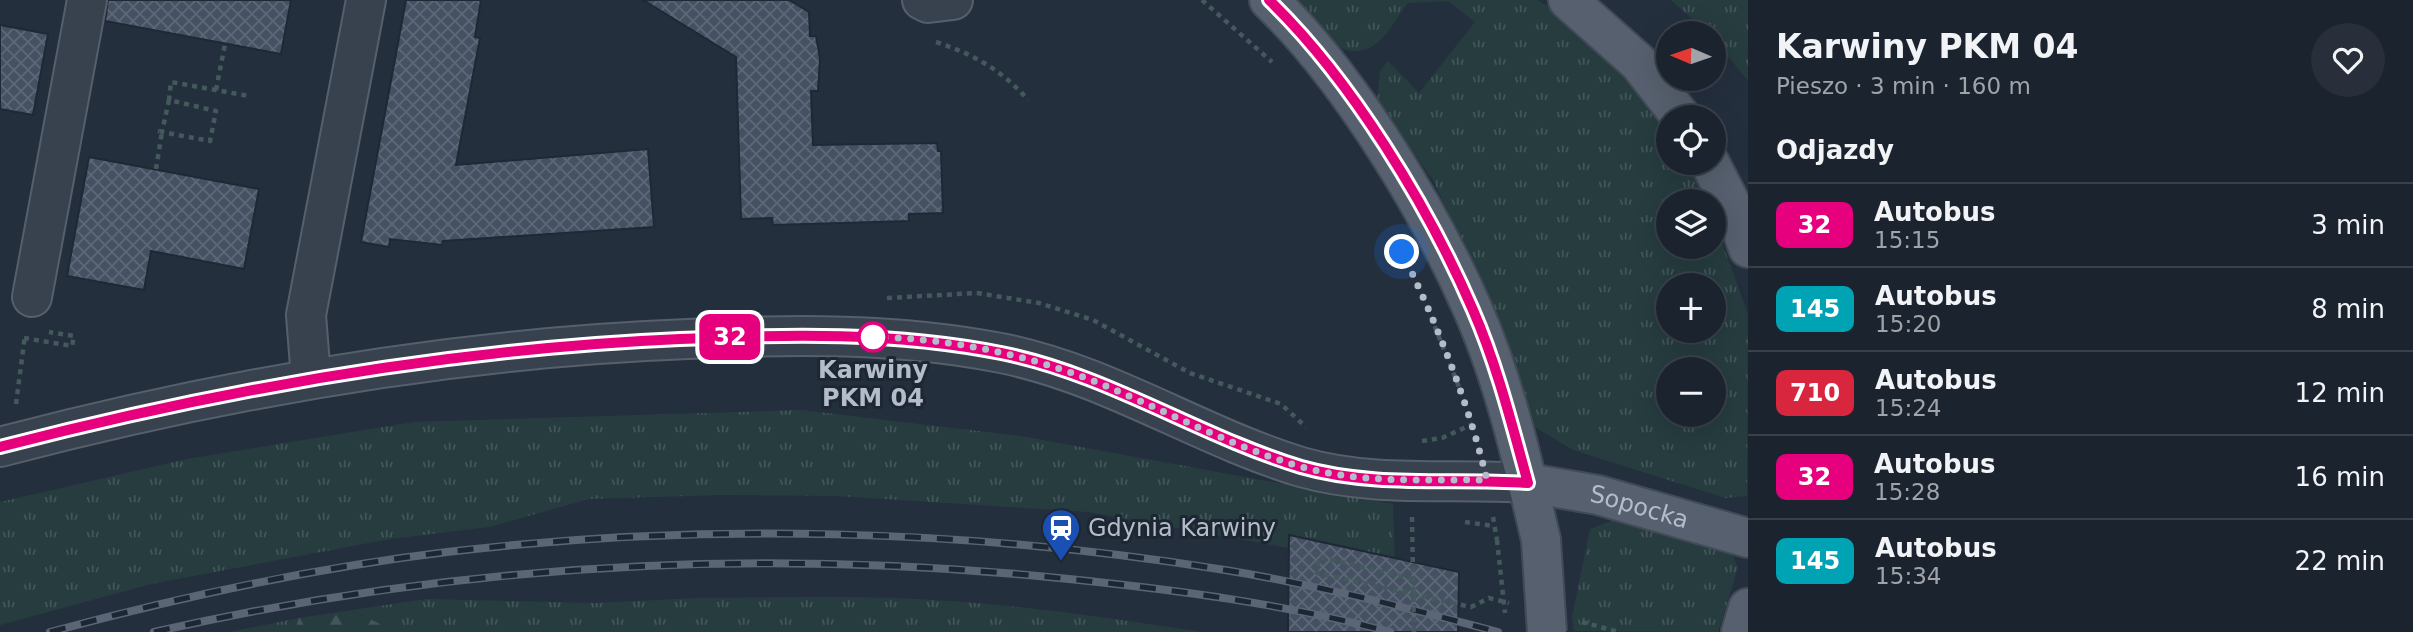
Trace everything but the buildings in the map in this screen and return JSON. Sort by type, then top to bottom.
[{"type":"main road","points":[[1269,0],[1344,88],[1390,156],[1473,310],[1503,394],[1528,483],[1562,626]]},
{"type":"main road","points":[[1568,0],[1639,62],[1672,105]]},
{"type":"main road","points":[[1716,175],[1737,216],[1748,248]]},
{"type":"main road","name":"Sopocka","points":[[1528,483],[1598,495],[1748,538]]},
{"type":"street","points":[[32,297],[87,0]]},
{"type":"street","points":[[311,378],[306,315],[366,0]]},
{"type":"street","points":[[922,0],[928,3],[953,0]]},
{"type":"street","points":[[0,447],[112,418],[311,378],[473,355],[619,341],[817,335],[948,344],[1044,363],[1245,446],[1300,466],[1338,476],[1528,483]]},
{"type":"path","points":[[1202,0],[1274,64]]},
{"type":"path","points":[[924,38],[984,61],[1008,77],[1027,100]]},
{"type":"path","points":[[216,90],[225,44]]},
{"type":"path","points":[[156,169],[160,132],[171,82],[249,96]]},
{"type":"path","points":[[160,132],[210,141],[216,111],[169,100]]},
{"type":"path","points":[[889,298],[977,293],[1039,303],[1093,320],[1190,373],[1280,404],[1316,436]]},
{"type":"path","points":[[16,404],[17,378],[32,297]]},
{"type":"path","points":[[1427,305],[1464,400]]},
{"type":"path","points":[[1468,412],[1487,480]]},
{"type":"path","points":[[1417,441],[1442,438],[1473,424]]},
{"type":"path","points":[[1412,517],[1414,632]]},
{"type":"path","points":[[1454,520],[1494,526]]},
{"type":"path","points":[[1497,540],[1506,624]]},
{"type":"path","points":[[1413,579],[1319,557],[1317,573],[1471,607],[1489,598],[1514,605]]},
{"type":"path","points":[[1562,626],[1619,632]]},
{"type":"green space","points":[[1295,0],[1537,0],[1576,23],[1634,86],[1656,117],[1656,175],[1694,175],[1700,189],[1656,189],[1656,259],[1726,259],[1726,254],[1748,314],[1747,496],[1726,498],[1573,450],[1535,427],[1467,255],[1433,180],[1377,102],[1380,71],[1388,61],[1419,93],[1475,22],[1448,1],[1408,3],[1378,43],[1360,51],[1338,46],[1319,29]]},
{"type":"green space","points":[[1671,0],[1748,0],[1748,81],[1726,54],[1726,21],[1695,21]]},
{"type":"green space","points":[[801,410],[1021,436],[1393,504],[1395,567],[1088,512],[838,496],[720,495],[589,499],[489,527],[390,539],[151,584],[0,625],[0,502],[187,459],[414,422]]},
{"type":"green space","points":[[1619,518],[1720,549],[1733,556],[1738,568],[1718,632],[1574,631],[1572,617],[1590,529]]},
{"type":"green space","points":[[842,597],[968,602],[1202,632],[388,632],[382,625],[352,610],[426,599],[596,603],[698,598]]},
{"type":"green space","points":[[352,610],[382,625],[388,632],[294,632],[299,618]]},
{"type":"green space","points":[[299,618],[294,632],[229,632]]},
{"type":"railway","points":[[50,632],[148,607],[346,566],[544,542],[739,534],[935,538],[1129,556],[1294,583],[1498,632]]},
{"type":"railway","points":[[154,632],[267,609],[380,591],[495,577],[609,568],[724,564],[839,564],[954,569],[1069,579],[1231,599],[1311,613],[1390,632]]},
{"type":"bus line","name":"32","points":[[0,447],[112,418],[311,378],[473,355],[619,341],[817,335],[948,344],[1044,363],[1245,446],[1300,466],[1338,476],[1528,483],[1503,394],[1473,310],[1429,224],[1390,156],[1344,88],[1269,0]]},
{"type":"place","name":"Karwiny PKM 04","points":[[873,337]]},
{"type":"place","name":"Gdynia Karwiny","points":[[1061,562]]},
{"type":"route","points":[[873,337],[948,344],[1044,363],[1245,446],[1300,466],[1338,476],[1487,480],[1473,424],[1422,293],[1402,252]]}]
